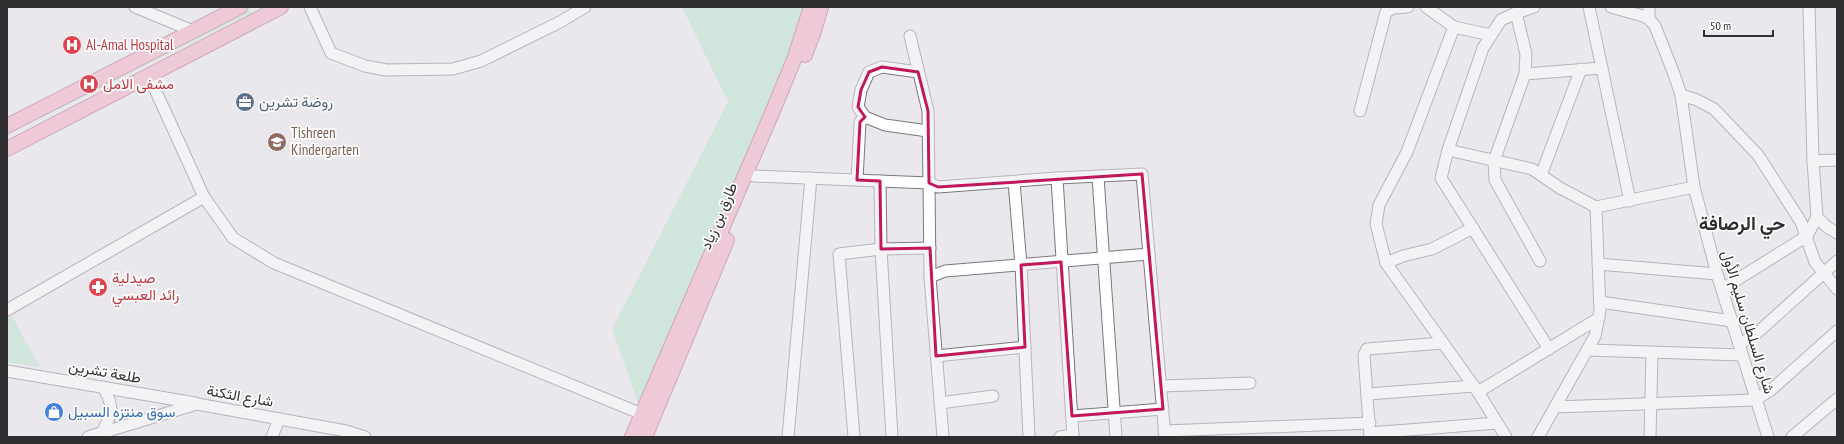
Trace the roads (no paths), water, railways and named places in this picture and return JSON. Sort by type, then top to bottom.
[{"type":"main road","points":[[7,126],[240,7]]},
{"type":"main road","points":[[7,149],[281,7]]},
{"type":"main road","points":[[632,437],[772,113],[795,57],[811,7]]},
{"type":"main road","name":"طارق بن زياد","points":[[645,437],[814,31],[821,7]]},
{"type":"street","points":[[135,7],[193,31]]},
{"type":"street","points":[[310,7],[331,53],[365,66],[386,70],[453,69],[481,61],[560,22],[585,7]]},
{"type":"street","points":[[1360,111],[1386,12],[1393,8],[1408,7]]},
{"type":"street","points":[[1426,7],[1454,27],[1490,35]]},
{"type":"street","points":[[1534,7],[1501,20],[1490,35],[1483,48],[1448,150],[1441,178],[1548,349]]},
{"type":"street","points":[[1589,7],[1630,201]]},
{"type":"street","points":[[1611,7],[1649,19],[1649,7]]},
{"type":"street","points":[[1722,289],[1807,236],[1817,217],[1813,161],[1809,7]]},
{"type":"street","points":[[1516,13],[1526,54],[1525,74],[1494,161],[1495,180],[1540,261]]},
{"type":"street","name":"شارع السلطان سليم الأول","points":[[1649,19],[1655,26],[1674,74],[1680,95],[1694,187],[1717,274],[1740,344],[1755,400],[1768,437]]},
{"type":"street","points":[[1454,27],[1407,152],[1379,204],[1376,224],[1386,263],[1476,389],[1506,437]]},
{"type":"street","points":[[910,36],[928,111],[930,277],[943,437]]},
{"type":"street","points":[[918,72],[882,67],[869,72],[861,90],[858,107],[865,117],[885,125],[928,131]]},
{"type":"street","points":[[1525,74],[1602,68]]},
{"type":"street","points":[[1541,175],[1581,70]]},
{"type":"street","points":[[149,76],[204,197],[233,238],[274,263],[642,414]]},
{"type":"street","points":[[1680,95],[1697,100],[1714,108],[1758,155],[1801,222],[1815,262],[1837,289]]},
{"type":"street","points":[[857,180],[860,122],[865,117]]},
{"type":"street","points":[[1448,150],[1532,169],[1560,188],[1596,207],[1694,187]]},
{"type":"street","points":[[1813,161],[1837,160]]},
{"type":"street","points":[[754,176],[929,183],[938,187],[1057,178],[1142,174],[1165,434],[1370,431],[1497,423]]},
{"type":"street","points":[[1098,177],[1116,437]]},
{"type":"street","points":[[788,437],[810,178]]},
{"type":"street","points":[[1057,178],[1061,262],[1073,436],[1060,437]]},
{"type":"street","points":[[880,181],[881,249],[892,437]]},
{"type":"street","points":[[1014,182],[1022,265],[1029,437]]},
{"type":"street","points":[[7,310],[204,197]]},
{"type":"street","points":[[1538,437],[1596,336],[1600,302],[1596,207]]},
{"type":"street","points":[[1817,217],[1827,227],[1837,233]]},
{"type":"street","points":[[1386,263],[1403,256],[1432,249],[1472,228]]},
{"type":"street","points":[[854,437],[839,254],[881,249],[930,248]]},
{"type":"street","points":[[930,277],[945,271],[1149,254]]},
{"type":"street","points":[[1740,344],[1757,333],[1837,261]]},
{"type":"street","points":[[1598,264],[1717,274]]},
{"type":"street","points":[[1600,302],[1732,321]]},
{"type":"street","points":[[1367,394],[1476,389],[1548,349],[1599,318]]},
{"type":"street","points":[[1555,407],[1651,405],[1755,400],[1771,390],[1837,331]]},
{"type":"street","points":[[1370,431],[1364,355],[1367,349],[1443,343]]},
{"type":"street","points":[[936,356],[1025,347]]},
{"type":"street","points":[[1588,350],[1742,355]]},
{"type":"street","points":[[1650,437],[1652,353]]},
{"type":"street","name":"طلعة تشرين","points":[[7,371],[197,404]]},
{"type":"street","points":[[1161,386],[1250,383]]},
{"type":"street","points":[[102,433],[112,409],[111,400],[103,387]]},
{"type":"street","points":[[940,403],[993,396]]},
{"type":"street","points":[[1792,437],[1837,399]]},
{"type":"street","name":"شارع الثكنة","points":[[88,437],[197,404],[346,431],[365,437]]},
{"type":"street","points":[[1072,416],[1163,409]]},
{"type":"street","points":[[272,437],[279,419]]},
{"type":"place","name":"Al-Amal Hospital","points":[[72,45]]},
{"type":"place","name":"مشفى الامل","points":[[89,84]]},
{"type":"place","name":"روضة تشرين","points":[[245,102]]},
{"type":"place","name":"Tishreen Kindergarten","points":[[277,142]]},
{"type":"place","name":"صيدلية رائد العبسي","points":[[98,287]]},
{"type":"place","name":"سوق منتزه السبيل","points":[[54,412]]},
{"type":"district","name":"حي الرصافة","points":[[1742,223]]}]
